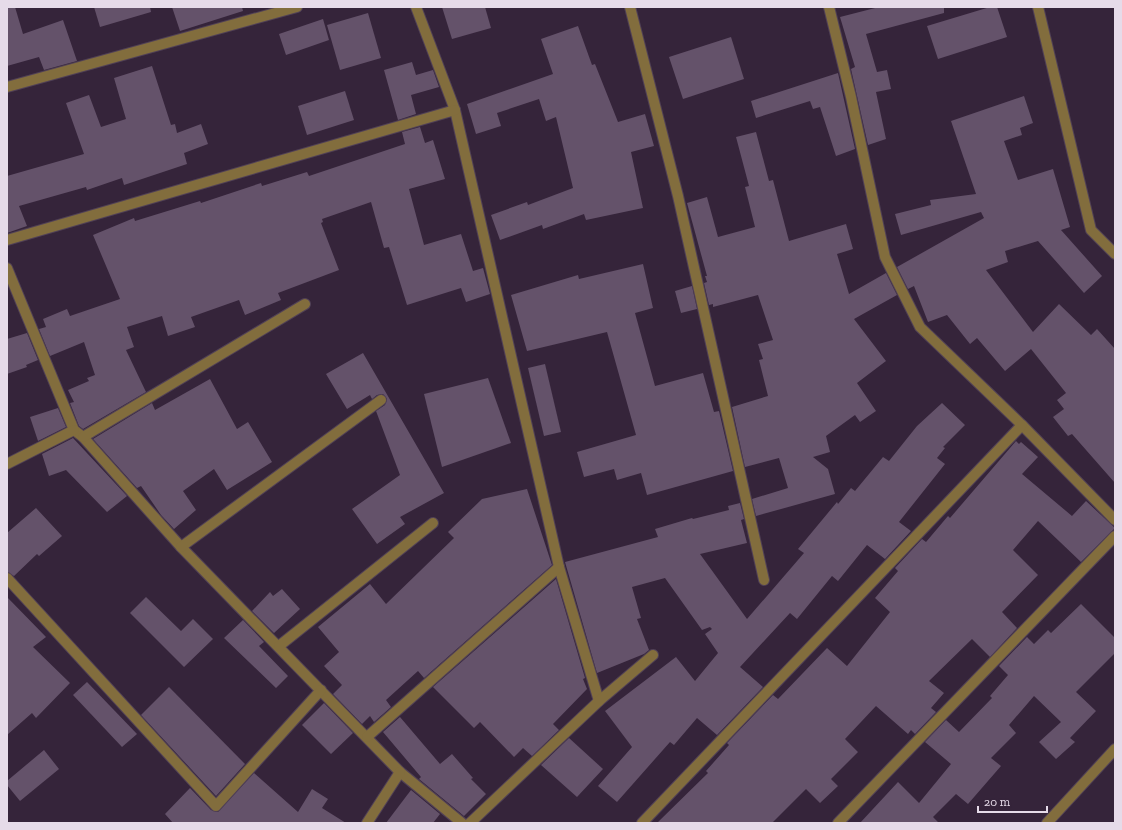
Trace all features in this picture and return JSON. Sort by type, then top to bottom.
[{"type":"street","points":[[7,86],[263,11],[297,7]]},
{"type":"street","points":[[416,7],[455,110],[559,567],[599,702]]},
{"type":"street","points":[[630,7],[678,196],[764,580]]},
{"type":"street","points":[[829,7],[851,97],[885,257],[920,327],[1022,425],[1115,520]]},
{"type":"street","points":[[1038,7],[1091,230],[1115,254]]},
{"type":"street","points":[[7,240],[455,110]]},
{"type":"street","points":[[7,268],[74,430],[83,437],[182,546],[400,772],[462,823]]},
{"type":"street","points":[[83,437],[305,304]]},
{"type":"street","points":[[182,546],[381,400]]},
{"type":"street","points":[[642,823],[1022,425]]},
{"type":"street","points":[[7,464],[74,430]]},
{"type":"street","points":[[279,646],[433,523]]},
{"type":"street","points":[[838,823],[1115,536]]},
{"type":"street","points":[[367,737],[559,567]]},
{"type":"street","points":[[7,578],[216,806],[321,690]]},
{"type":"street","points":[[470,823],[599,702],[653,655]]},
{"type":"street","points":[[1047,823],[1115,749]]},
{"type":"street","points":[[367,823],[400,772]]},
{"type":"building","points":[[7,7],[15,7],[23,34],[63,20],[77,61],[44,70],[39,57],[7,66]]},
{"type":"building","points":[[94,7],[150,7],[151,12],[100,27]]},
{"type":"building","points":[[172,7],[242,7],[243,11],[180,31]]},
{"type":"building","points":[[442,7],[485,7],[491,28],[452,39]]},
{"type":"building","points":[[879,7],[944,7],[944,13],[866,34],[877,72],[887,70],[891,89],[876,92],[886,139],[868,145],[851,69],[855,67],[840,17]]},
{"type":"building","points":[[990,7],[997,7],[1007,37],[938,59],[927,26]]},
{"type":"building","points":[[368,13],[381,58],[340,70],[327,25]]},
{"type":"building","points":[[323,19],[329,40],[286,55],[279,34]]},
{"type":"building","points":[[578,26],[592,65],[595,64],[618,122],[645,114],[654,146],[631,152],[643,208],[586,220],[584,214],[543,229],[542,225],[500,240],[491,215],[527,202],[528,205],[573,188],[556,117],[546,121],[539,99],[497,113],[501,126],[476,134],[467,104],[553,74],[541,39]]},
{"type":"building","points":[[731,37],[744,79],[683,99],[669,57]]},
{"type":"building","points":[[412,62],[416,75],[433,70],[439,87],[411,95],[416,114],[398,120],[384,70]]},
{"type":"building","points":[[152,66],[171,125],[175,124],[177,133],[201,124],[208,144],[184,153],[187,164],[124,185],[122,178],[87,190],[86,187],[19,206],[27,226],[7,233],[7,176],[84,154],[66,103],[89,95],[101,127],[126,119],[114,78]]},
{"type":"building","points":[[838,73],[855,149],[836,156],[820,107],[813,109],[810,101],[756,118],[751,101]]},
{"type":"building","points":[[345,91],[354,120],[307,135],[298,106]]},
{"type":"building","points":[[1024,96],[1033,123],[1020,128],[1022,135],[1004,141],[1018,180],[1053,169],[1070,227],[1061,230],[1102,276],[1084,293],[1038,241],[1005,251],[1008,262],[986,270],[1033,332],[1059,304],[1091,335],[1097,329],[1115,349],[1115,483],[1072,434],[1068,436],[1053,417],[1064,409],[1057,400],[1066,393],[1031,349],[1005,371],[977,338],[970,344],[947,315],[928,322],[914,286],[908,289],[897,267],[984,218],[981,212],[901,235],[895,214],[931,205],[930,200],[976,194],[951,121]]},
{"type":"building","points":[[420,127],[425,143],[433,140],[445,179],[409,189],[424,245],[461,234],[473,271],[483,268],[490,294],[466,302],[461,288],[407,305],[389,247],[384,248],[371,202],[322,219],[323,222],[321,223],[339,270],[278,293],[281,300],[245,315],[239,300],[191,317],[195,327],[168,336],[162,316],[127,327],[134,347],[126,350],[146,392],[83,429],[79,426],[70,403],[74,402],[68,390],[89,381],[87,378],[95,375],[84,342],[50,356],[39,329],[46,327],[43,319],[67,309],[70,316],[120,299],[93,235],[134,218],[135,221],[200,201],[201,203],[261,183],[262,186],[307,172],[309,176],[405,144],[402,132]]},
{"type":"building","points":[[756,132],[769,181],[773,180],[789,241],[846,224],[853,249],[837,254],[849,294],[886,273],[897,295],[854,319],[886,361],[857,383],[876,411],[860,422],[855,415],[826,436],[830,452],[813,457],[828,469],[835,494],[756,516],[752,499],[788,488],[779,458],[745,467],[732,407],[768,396],[759,360],[763,359],[758,344],[773,340],[758,295],[713,307],[713,304],[709,305],[704,283],[707,282],[705,276],[707,276],[687,203],[707,197],[718,237],[755,227],[745,187],[749,186],[736,137]]},
{"type":"building","points":[[643,264],[653,308],[635,313],[655,386],[703,373],[714,412],[719,411],[733,471],[647,495],[641,473],[617,480],[614,469],[584,477],[577,452],[636,435],[607,332],[527,351],[511,295],[578,275],[579,279]]},
{"type":"building","points":[[692,286],[697,309],[681,313],[675,291]]},
{"type":"building","points":[[27,333],[38,360],[26,365],[27,367],[7,374],[7,339]]},
{"type":"building","points":[[363,353],[444,493],[400,517],[405,524],[377,544],[352,509],[400,475],[376,411],[385,405],[387,399],[383,394],[377,395],[372,399],[370,395],[347,409],[326,374]]},
{"type":"building","points":[[545,364],[561,432],[544,436],[528,368]]},
{"type":"building","points":[[488,378],[511,443],[442,467],[424,394]]},
{"type":"building","points":[[210,379],[237,429],[248,422],[272,462],[227,490],[214,469],[183,491],[196,510],[174,529],[161,515],[141,486],[137,488],[93,439],[152,403],[155,410]]},
{"type":"building","points":[[942,403],[965,425],[943,447],[945,448],[937,458],[945,464],[899,522],[911,531],[885,559],[867,545],[838,581],[832,576],[797,619],[790,613],[740,667],[763,687],[717,735],[697,718],[674,745],[670,742],[617,802],[598,786],[632,747],[605,711],[676,657],[695,681],[718,653],[705,634],[712,629],[710,627],[702,630],[665,578],[632,587],[641,618],[637,619],[649,650],[644,654],[597,673],[565,562],[658,537],[655,529],[692,518],[729,510],[728,506],[740,503],[744,519],[741,520],[747,543],[700,554],[747,619],[804,553],[798,549],[837,502],[838,504],[851,488],[855,491],[883,457],[889,461],[917,426]]},
{"type":"building","points":[[58,408],[66,427],[38,441],[30,417]]},
{"type":"building","points":[[73,438],[127,496],[107,512],[66,470],[49,476],[42,454]]},
{"type":"building","points":[[1016,441],[1019,444],[1021,442],[1038,457],[1022,474],[1072,516],[1086,501],[1115,528],[1081,562],[1038,521],[1013,550],[1038,575],[1002,612],[1017,628],[990,657],[972,639],[929,681],[944,693],[931,708],[936,712],[915,734],[911,730],[908,734],[876,706],[845,739],[858,752],[831,779],[838,786],[820,803],[806,789],[772,823],[657,823],[708,773],[706,771],[729,745],[727,743],[773,695],[778,699],[827,648],[847,666],[890,612],[875,598],[898,571],[895,568],[922,539],[926,542],[948,516],[950,518]]},
{"type":"building","points":[[527,489],[552,565],[424,678],[418,671],[386,700],[391,707],[374,722],[370,716],[362,724],[333,694],[342,685],[324,666],[339,652],[318,627],[370,584],[386,604],[454,538],[448,532],[482,499]]},
{"type":"building","points":[[36,508],[62,536],[39,556],[37,554],[14,576],[7,572],[7,533]]},
{"type":"building","points":[[556,579],[587,689],[553,724],[559,730],[532,756],[523,748],[514,757],[480,722],[474,728],[433,687]]},
{"type":"building","points":[[282,589],[300,609],[274,633],[252,611],[270,592],[273,596]]},
{"type":"building","points":[[7,597],[46,637],[33,647],[70,683],[36,718],[32,713],[7,735]]},
{"type":"building","points":[[146,597],[181,631],[193,619],[213,639],[184,667],[130,613]]},
{"type":"building","points":[[1081,604],[1115,638],[1115,653],[1076,692],[1096,711],[1070,738],[1075,742],[1056,759],[1039,742],[1061,722],[1034,696],[1009,725],[1016,733],[991,758],[1001,766],[968,804],[956,794],[933,817],[939,823],[860,823],[898,782],[919,803],[951,764],[925,742],[946,720],[959,732],[992,698],[990,696],[1008,675],[999,666],[1027,637],[1034,644],[1048,630],[1051,633]]},
{"type":"building","points":[[243,620],[264,642],[259,646],[288,676],[276,688],[224,638]]},
{"type":"building","points":[[87,682],[137,734],[122,747],[73,695]]},
{"type":"building","points":[[169,687],[245,764],[216,796],[141,715]]},
{"type":"building","points":[[324,703],[353,733],[331,754],[302,725]]},
{"type":"building","points":[[400,717],[440,764],[452,754],[473,778],[471,779],[486,794],[464,816],[419,779],[421,777],[383,732]]},
{"type":"building","points":[[569,738],[603,769],[577,797],[541,765]]},
{"type":"building","points":[[44,750],[59,769],[20,801],[7,785],[7,781]]},
{"type":"building","points":[[254,773],[298,812],[312,789],[328,799],[322,808],[346,823],[173,823],[165,814],[190,788],[211,810],[218,812]]},
{"type":"building","points":[[411,790],[440,814],[433,823],[386,823]]}]
